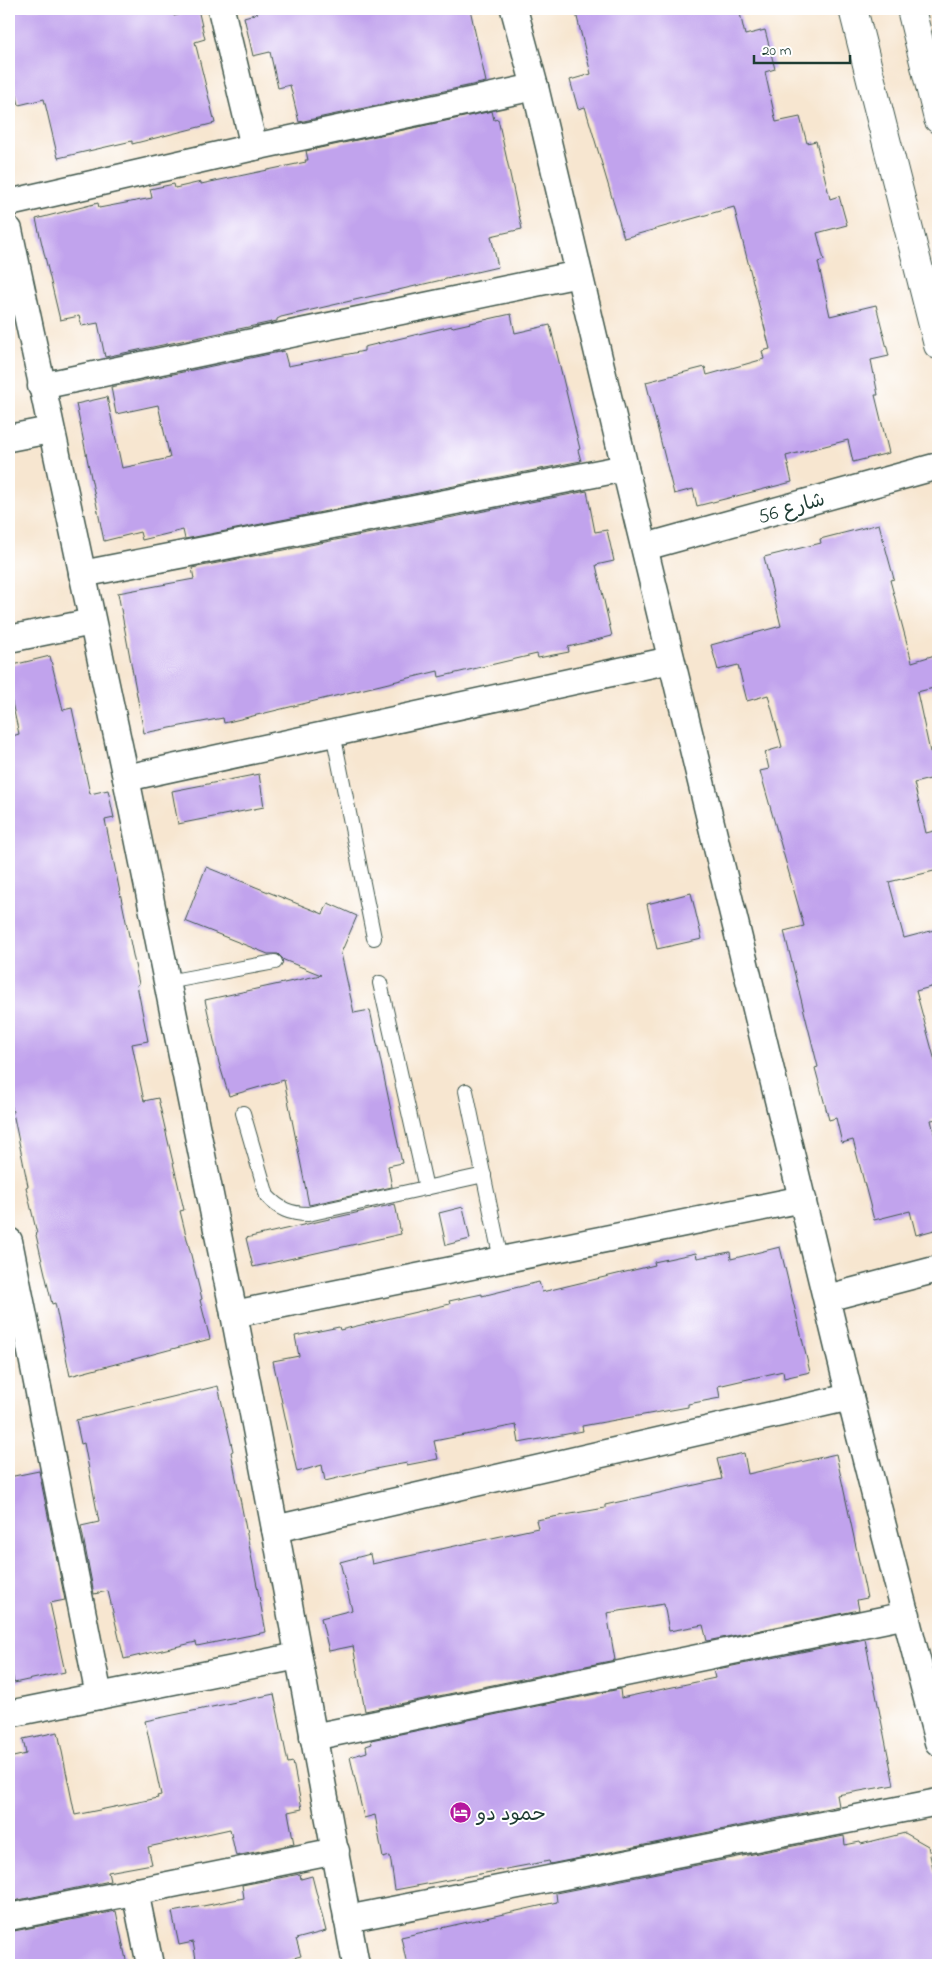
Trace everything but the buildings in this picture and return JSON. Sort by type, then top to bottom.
[{"type":"main road","points":[[853,9],[938,345]]},
{"type":"main road","points":[[911,9],[938,119]]},
{"type":"street","points":[[220,9],[254,147]]},
{"type":"street","points":[[514,9],[535,87],[671,660],[804,1199],[850,1397],[938,1742]]},
{"type":"street","points":[[9,203],[254,147],[535,87]]},
{"type":"street","points":[[9,230],[50,430],[126,778],[234,1314],[356,1965]]},
{"type":"street","points":[[41,386],[579,274]]},
{"type":"street","points":[[9,438],[50,430]]},
{"type":"street","name":"شارع 56","points":[[645,547],[938,466]]},
{"type":"street","points":[[82,574],[625,468]]},
{"type":"street","points":[[9,639],[92,622]]},
{"type":"street","points":[[126,778],[671,660]]},
{"type":"street","points":[[234,1314],[804,1199]]},
{"type":"street","points":[[9,1241],[99,1696]]},
{"type":"street","points":[[827,1298],[938,1269]]},
{"type":"street","points":[[275,1529],[850,1397]]},
{"type":"street","points":[[314,1737],[907,1616]]},
{"type":"street","points":[[9,1714],[298,1656]]},
{"type":"street","points":[[347,1919],[938,1802]]},
{"type":"street","points":[[9,1916],[336,1851]]},
{"type":"street","points":[[135,1891],[150,1965]]},
{"type":"lane","points":[[333,733],[374,938]]},
{"type":"lane","points":[[167,982],[275,962]]},
{"type":"lane","points":[[380,983],[426,1188]]},
{"type":"lane","points":[[466,1091],[501,1260]]},
{"type":"lane","points":[[244,1113],[266,1196],[274,1205],[296,1214],[308,1214],[484,1175]]},
{"type":"place","name":"حمود دو","points":[[461,1813]]}]
